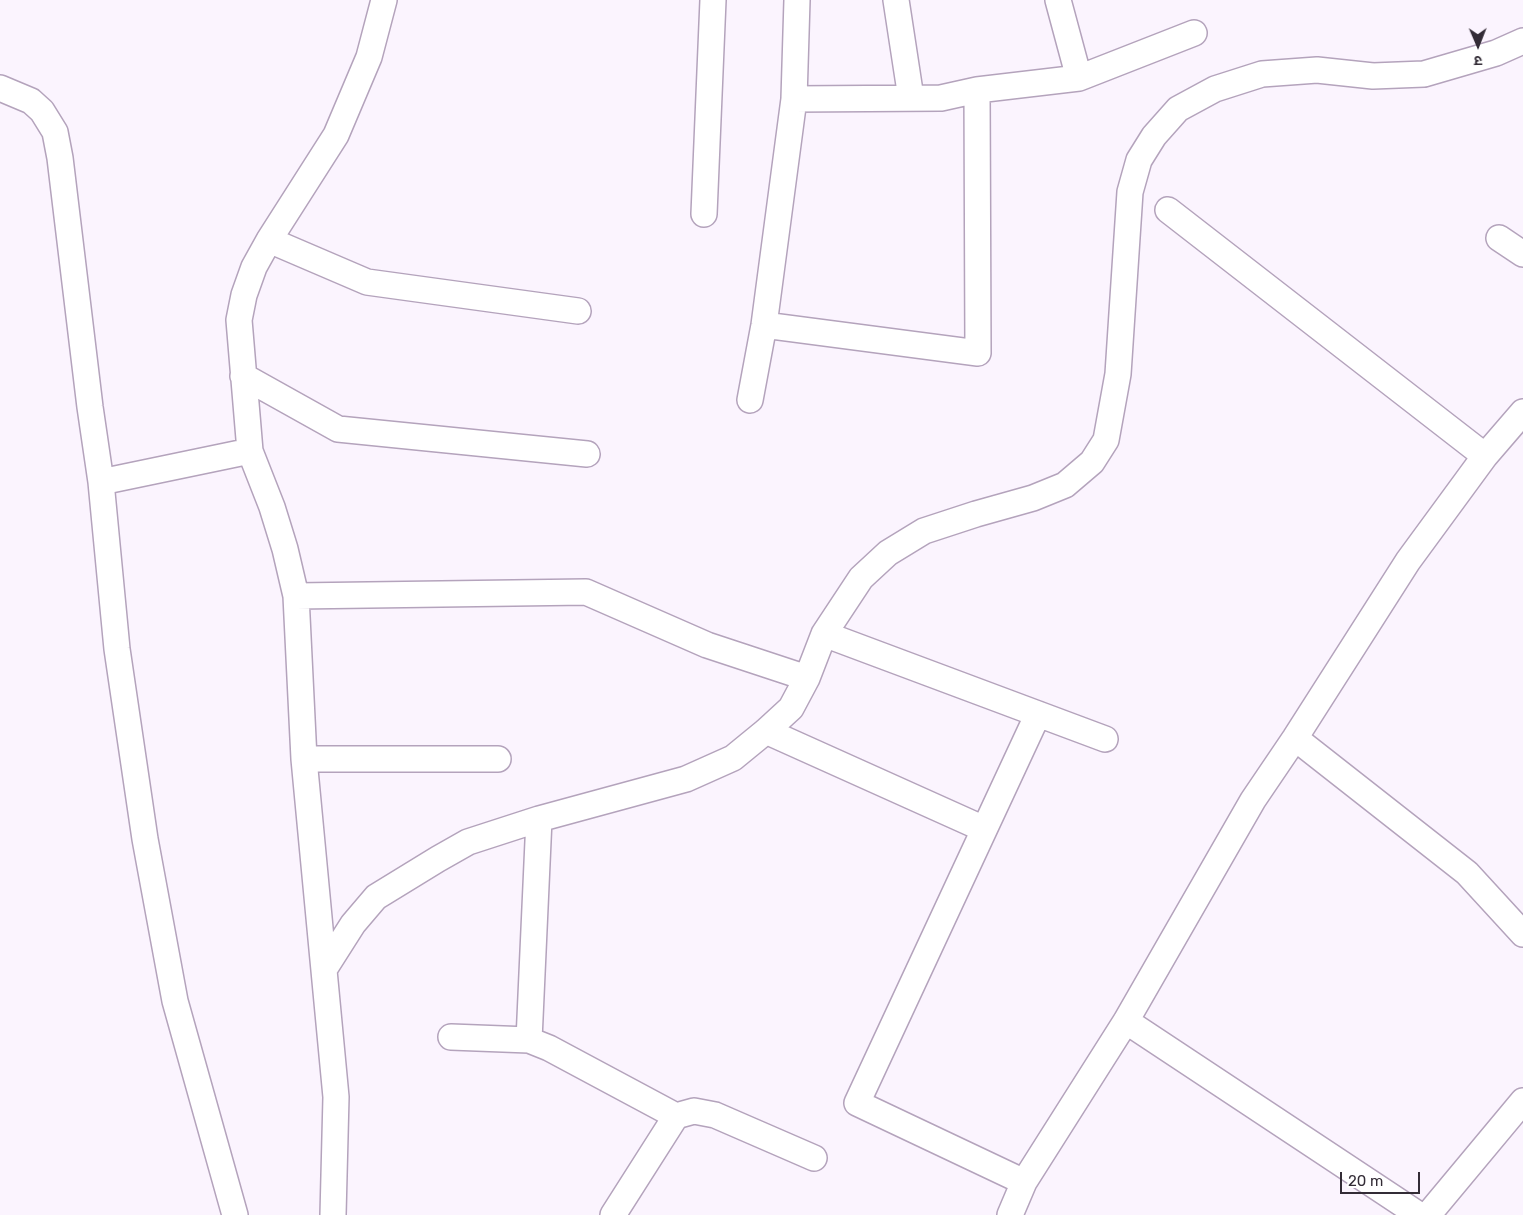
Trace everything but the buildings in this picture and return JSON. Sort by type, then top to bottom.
[{"type":"street","points":[[333,1215],[336,1097],[304,759],[296,596],[272,507],[250,451],[238,320],[254,267],[268,240],[336,135],[369,57],[384,0]]},
{"type":"street","points":[[704,214],[713,0]]},
{"type":"street","points":[[750,400],[764,325],[794,99],[796,0]]},
{"type":"street","points":[[896,0],[911,98]]},
{"type":"street","points":[[1058,0],[1079,78]]},
{"type":"street","points":[[794,99],[941,98],[977,90],[1079,78],[1194,33]]},
{"type":"street","points":[[325,968],[353,924],[376,897],[468,842],[539,819],[686,779],[734,758],[766,732],[791,708],[807,678],[824,634],[861,578],[888,553],[924,531],[1033,498],[1065,485],[1092,462],[1106,440],[1118,374],[1130,192],[1139,160],[1154,136],[1178,109],[1215,89],[1262,74],[1316,70],[1374,76],[1424,74],[1496,53],[1523,41]]},
{"type":"street","points":[[0,88],[31,101],[42,110],[55,132],[60,158],[101,482],[118,649],[145,839],[175,1001],[235,1215]]},
{"type":"street","points":[[764,325],[978,353],[977,90]]},
{"type":"street","points":[[1168,210],[1486,456]]},
{"type":"street","points":[[1499,238],[1523,254]]},
{"type":"street","points":[[268,240],[367,282],[578,311]]},
{"type":"street","points":[[243,376],[338,429],[587,454]]},
{"type":"street","points":[[1010,1215],[1024,1182],[1126,1021],[1253,800],[1295,738],[1408,561],[1486,456],[1523,412]]},
{"type":"street","points":[[101,482],[250,451]]},
{"type":"street","points":[[296,596],[586,592],[707,645],[807,678]]},
{"type":"street","points":[[824,634],[1105,739]]},
{"type":"street","points":[[1024,1182],[857,1103],[1038,714]]},
{"type":"street","points":[[766,732],[984,828]]},
{"type":"street","points":[[1295,738],[1467,873],[1523,934]]},
{"type":"street","points":[[304,759],[498,759]]},
{"type":"street","points":[[528,1040],[539,819]]},
{"type":"street","points":[[1126,1021],[1419,1215]]},
{"type":"street","points":[[451,1037],[528,1040],[548,1048],[676,1116]]},
{"type":"street","points":[[1428,1215],[1523,1101]]},
{"type":"street","points":[[613,1215],[676,1116],[694,1111],[715,1115],[814,1158]]}]
